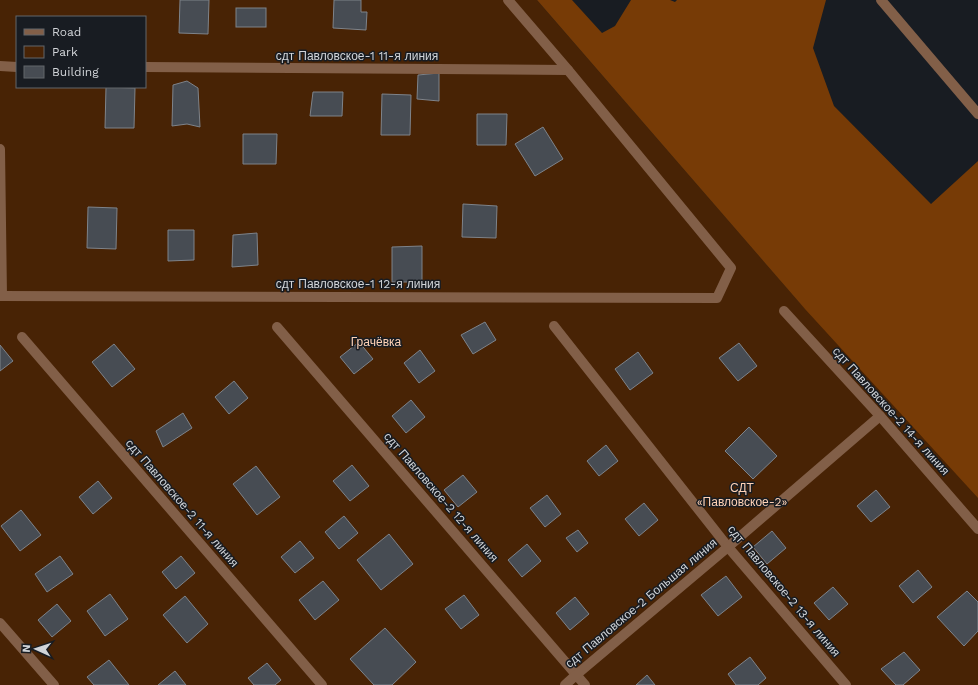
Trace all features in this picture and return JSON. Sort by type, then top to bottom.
[{"type":"street","points":[[508,0],[568,70]]},
{"type":"street","points":[[881,0],[978,114]]},
{"type":"street","points":[[0,66],[16,67]]},
{"type":"street","name":"сдт Павловское-1 11-я линия","points":[[146,67],[568,70]]},
{"type":"street","name":"сдт Павловское-1 12-я линия","points":[[1,296],[717,298],[731,268],[568,70]]},
{"type":"street","points":[[0,149],[1,296]]},
{"type":"street","name":"сдт Павловское-2 14-я линия","points":[[784,311],[880,416],[978,528]]},
{"type":"street","name":"сдт Павловское-2 13-я линия","points":[[554,326],[728,547],[846,685]]},
{"type":"street","name":"сдт Павловское-2 12-я линия","points":[[277,327],[585,685]]},
{"type":"street","name":"сдт Павловское-2 11-я линия","points":[[22,337],[322,685]]},
{"type":"street","name":"сдт Павловское-2 Большая линия","points":[[565,685],[880,416]]},
{"type":"street","points":[[0,623],[54,685]]},
{"type":"green space","name":"Грачёвка","points":[[0,0],[537,0],[800,303],[978,471],[978,685],[0,685]]},
{"type":"shaded area","points":[[537,0],[572,0],[602,33],[615,26],[631,0],[670,0],[675,2],[677,0],[826,0],[813,48],[834,106],[931,204],[978,161],[978,498],[805,309]]},
{"type":"building","points":[[180,0],[209,0],[208,34],[179,33]]},
{"type":"building","points":[[334,0],[361,0],[361,12],[367,12],[366,30],[333,28]]},
{"type":"building","points":[[236,8],[266,8],[266,27],[236,27]]},
{"type":"building","points":[[439,73],[439,101],[417,99],[418,75]]},
{"type":"building","points":[[187,81],[198,88],[200,127],[187,124],[172,126],[173,85]]},
{"type":"building","points":[[106,88],[135,88],[134,128],[105,128]]},
{"type":"building","points":[[313,92],[343,92],[342,116],[310,116]]},
{"type":"building","points":[[382,94],[411,95],[410,135],[381,135]]},
{"type":"building","points":[[477,114],[507,114],[506,145],[477,145]]},
{"type":"building","points":[[543,127],[563,159],[535,176],[515,144]]},
{"type":"building","points":[[243,134],[277,134],[276,164],[243,164]]},
{"type":"building","points":[[463,204],[497,206],[496,238],[462,237]]},
{"type":"building","points":[[88,207],[117,208],[116,249],[87,248]]},
{"type":"building","points":[[168,230],[194,230],[194,260],[168,261]]},
{"type":"building","points":[[257,233],[258,265],[232,267],[233,235]]},
{"type":"building","points":[[422,246],[422,282],[392,282],[392,247]]},
{"type":"building","points":[[485,322],[496,340],[473,354],[461,335]]},
{"type":"building","points":[[359,342],[373,359],[354,374],[340,357]]},
{"type":"building","points":[[739,343],[757,366],[738,381],[719,358]]},
{"type":"building","points":[[114,344],[135,369],[112,387],[92,362]]},
{"type":"building","points":[[0,345],[13,361],[0,371]]},
{"type":"building","points":[[420,350],[435,371],[419,383],[404,363]]},
{"type":"building","points":[[638,352],[653,373],[630,390],[615,369]]},
{"type":"building","points":[[234,381],[248,398],[229,414],[215,397]]},
{"type":"building","points":[[411,400],[425,417],[406,433],[392,416]]},
{"type":"building","points":[[183,413],[192,428],[163,447],[156,431]]},
{"type":"building","points":[[749,427],[777,456],[753,479],[725,451]]},
{"type":"building","points":[[606,445],[618,461],[599,476],[587,461]]},
{"type":"building","points":[[352,465],[369,486],[350,501],[333,481]]},
{"type":"building","points":[[256,466],[280,497],[257,515],[233,484]]},
{"type":"building","points":[[463,475],[477,492],[458,507],[444,490]]},
{"type":"building","points":[[98,481],[112,498],[93,514],[79,497]]},
{"type":"building","points":[[876,490],[890,507],[871,522],[857,506]]},
{"type":"building","points":[[547,495],[561,514],[545,527],[530,508]]},
{"type":"building","points":[[644,503],[658,520],[639,536],[625,519]]},
{"type":"building","points":[[21,510],[41,535],[20,551],[1,526]]},
{"type":"building","points":[[344,516],[358,533],[339,549],[325,532]]},
{"type":"building","points":[[578,530],[588,543],[577,552],[566,538]]},
{"type":"building","points":[[772,531],[786,548],[767,564],[753,547]]},
{"type":"building","points":[[389,534],[413,564],[381,590],[357,560]]},
{"type":"building","points":[[300,541],[314,558],[295,573],[281,557]]},
{"type":"building","points":[[527,544],[541,561],[522,577],[508,560]]},
{"type":"building","points":[[60,556],[73,574],[47,592],[35,574]]},
{"type":"building","points":[[181,556],[195,573],[176,589],[162,572]]},
{"type":"building","points":[[918,570],[932,587],[913,603],[899,586]]},
{"type":"building","points":[[726,576],[742,597],[718,616],[701,595]]},
{"type":"building","points":[[323,581],[339,600],[315,620],[299,600]]},
{"type":"building","points":[[833,587],[848,604],[829,620],[814,603]]},
{"type":"building","points":[[967,591],[978,602],[978,631],[964,646],[937,617]]},
{"type":"building","points":[[110,594],[128,619],[105,636],[87,611]]},
{"type":"building","points":[[464,595],[479,615],[461,629],[445,609]]},
{"type":"building","points":[[185,596],[208,624],[187,643],[163,615]]},
{"type":"building","points":[[575,597],[589,614],[570,630],[556,613]]},
{"type":"building","points":[[57,604],[71,621],[52,637],[38,620]]},
{"type":"building","points":[[385,628],[416,662],[392,685],[374,685],[350,659]]},
{"type":"building","points":[[904,652],[920,670],[903,685],[896,685],[881,669]]},
{"type":"building","points":[[750,657],[766,678],[758,685],[736,685],[728,674]]},
{"type":"building","points":[[109,660],[129,685],[94,685],[87,677]]},
{"type":"building","points":[[267,663],[281,680],[275,685],[254,685],[248,678]]},
{"type":"building","points":[[175,671],[186,685],[158,685]]},
{"type":"building","points":[[647,675],[655,685],[636,685]]},
{"type":"park label","name":"СДТ «Павловское-2»","points":[[742,495]]}]
